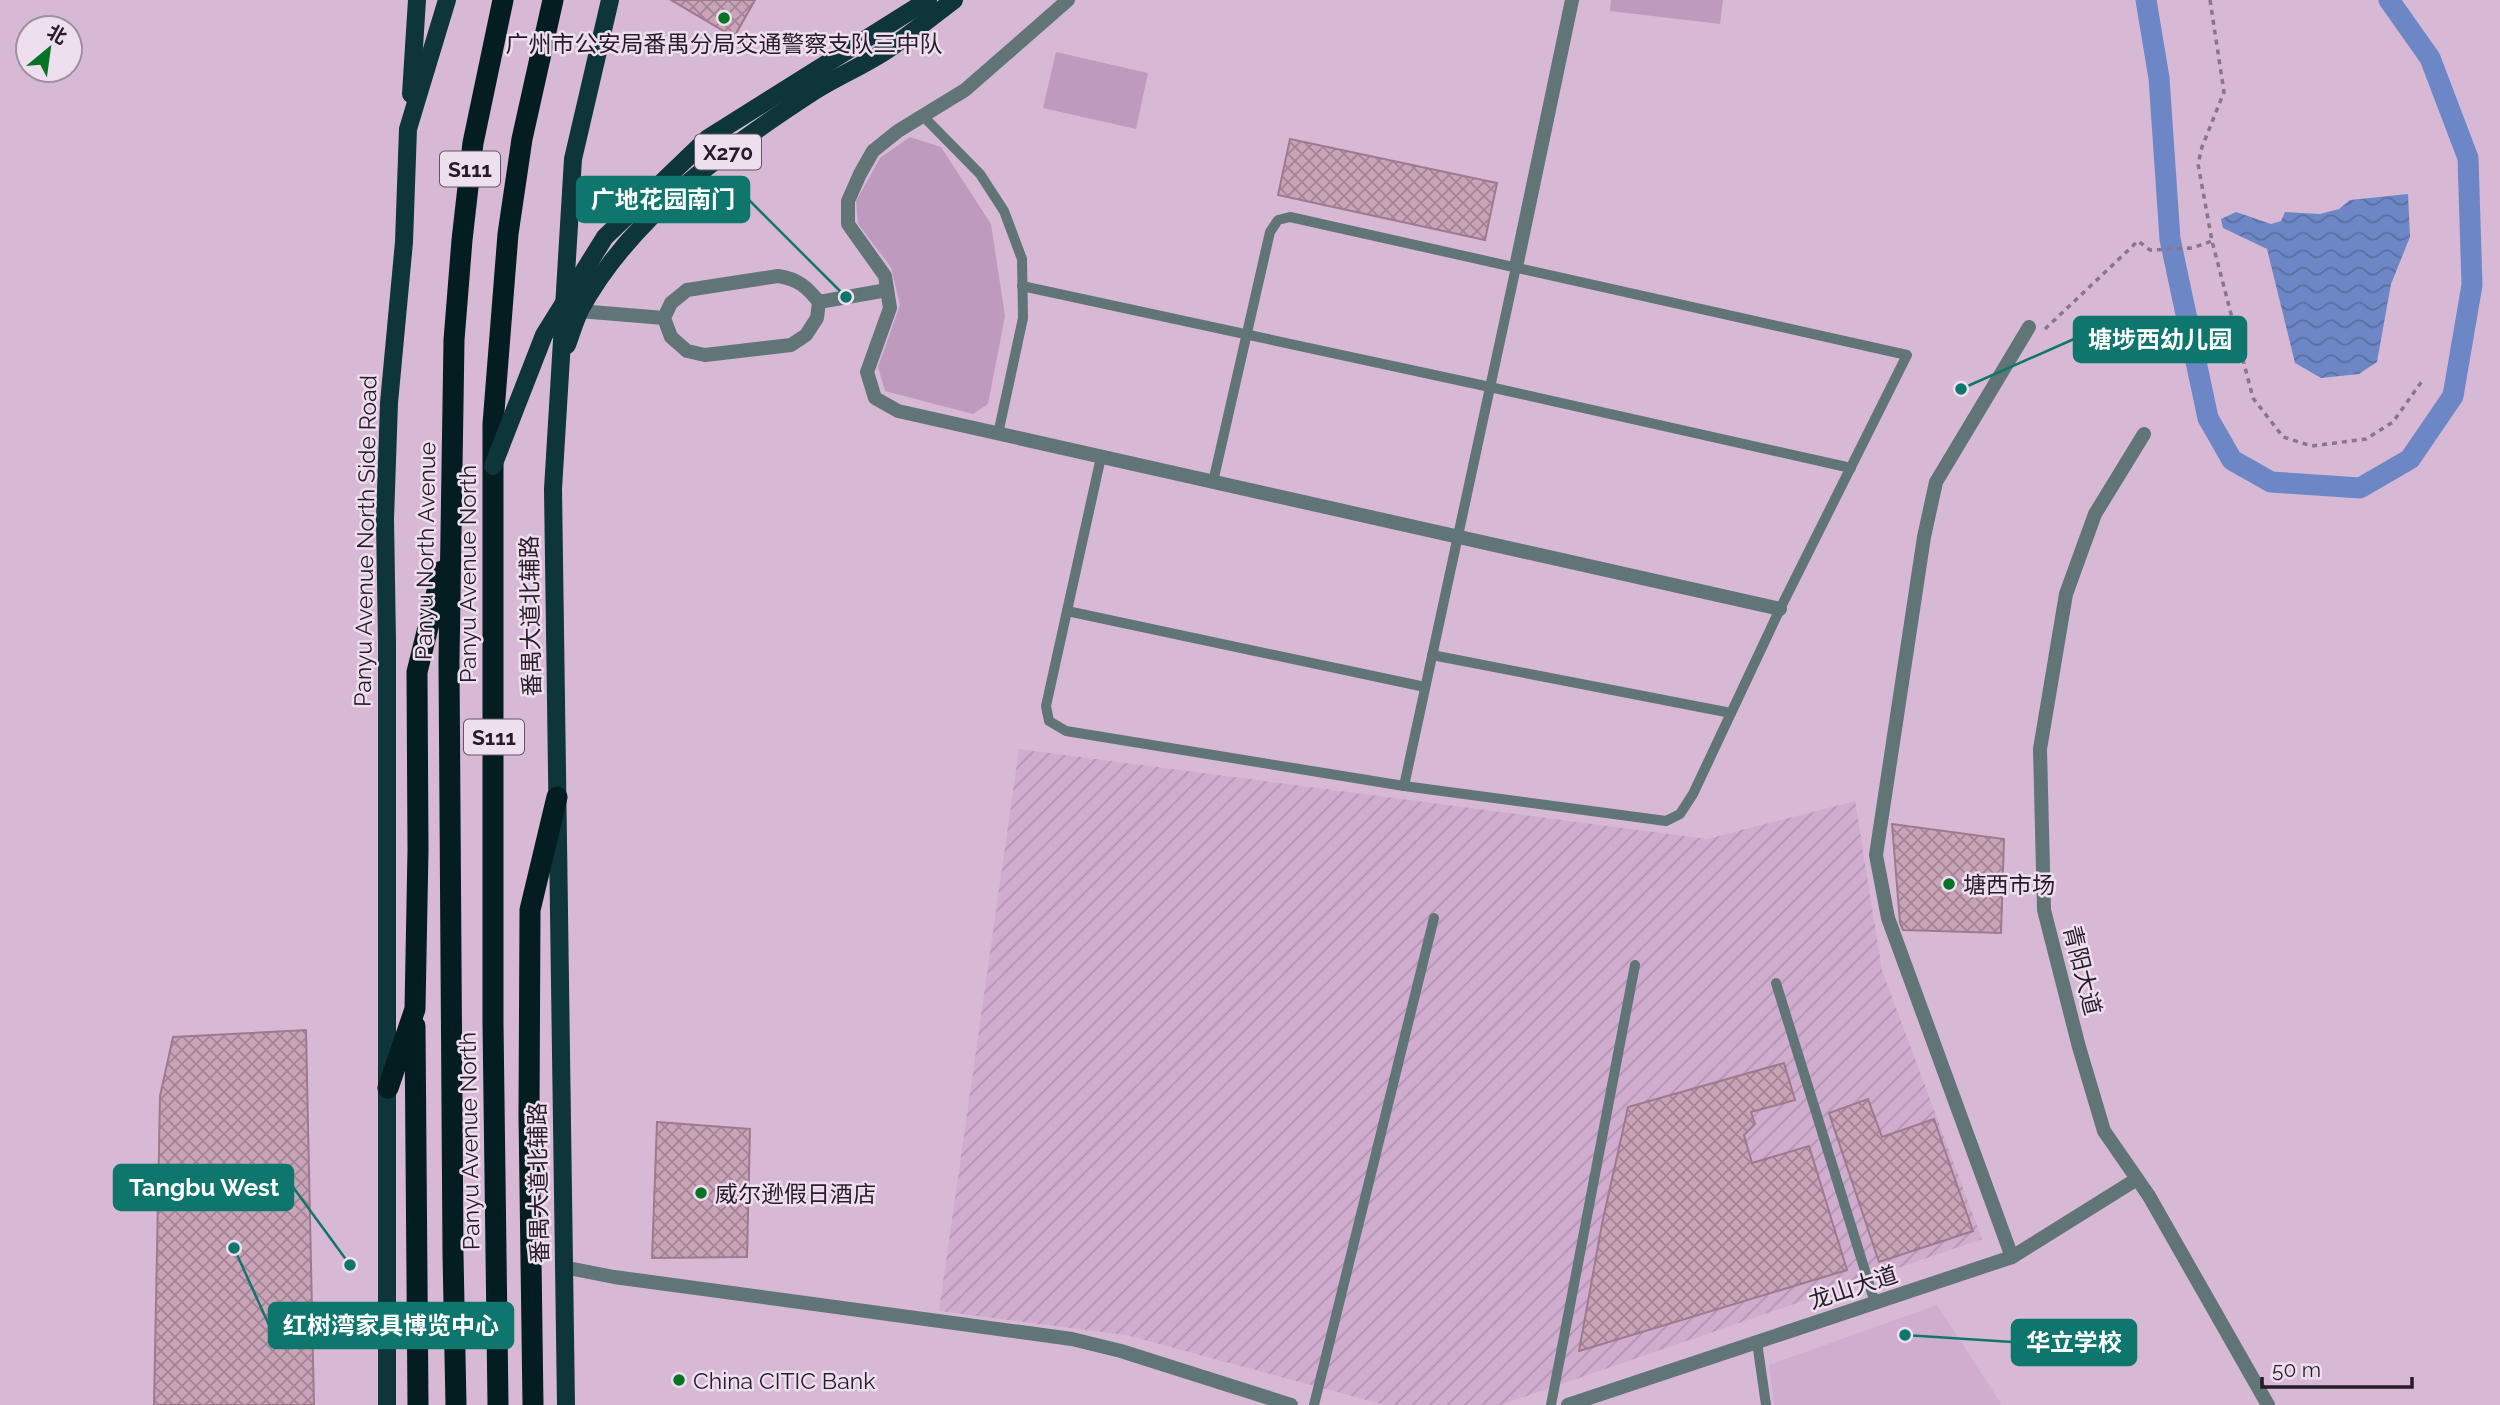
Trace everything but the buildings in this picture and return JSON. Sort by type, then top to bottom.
[{"type":"highway","name":"Panyu North Avenue","points":[[450,763],[454,340],[473,143],[503,0]]},
{"type":"highway","name":"Panyu Avenue North","points":[[498,1405],[493,1023],[493,424],[508,233],[522,139],[552,0]]},
{"type":"highway","points":[[418,1405],[415,1179],[417,672],[451,535]]},
{"type":"highway","name":"Panyu Avenue North","points":[[450,763],[456,1405]]},
{"type":"highway","points":[[533,1405],[529,1115],[530,910],[557,797]]},
{"type":"highway","points":[[388,1088],[415,1009]]},
{"type":"main road","points":[[408,129],[417,0]]},
{"type":"main road","name":"Panyu Avenue North Side Road","points":[[388,1088],[385,519],[389,403],[404,242],[408,129],[447,0]]},
{"type":"main road","name":"番禺大道北辅路","points":[[566,1405],[553,489],[573,159],[610,0]]},
{"type":"main road","points":[[493,466],[544,335],[605,237],[708,138],[928,0]]},
{"type":"main road","name":"X270","points":[[561,361],[579,312],[624,248],[652,217],[694,179],[775,118],[818,89],[888,49],[954,0]]},
{"type":"main road","points":[[387,1405],[388,1088]]},
{"type":"street","points":[[1068,0],[965,90],[922,115],[873,151],[848,201],[848,224],[885,276],[890,308],[867,372],[874,398],[898,411],[1780,609]]},
{"type":"street","points":[[1516,267],[1572,0]]},
{"type":"street","points":[[778,276],[792,278],[806,286],[819,302],[817,318],[806,335],[791,345],[705,355],[687,351],[671,337],[664,318],[671,303],[687,290],[778,276]]},
{"type":"street","points":[[819,302],[887,290]]},
{"type":"street","points":[[579,312],[664,318]]},
{"type":"street","points":[[2012,1257],[1888,918],[1877,855],[1922,551],[1936,482],[2029,327]]},
{"type":"street","name":"青阳大道","points":[[2144,434],[2095,514],[2066,594],[2040,749],[2044,910],[2079,1047],[2104,1130],[2191,1268],[2268,1405]]},
{"type":"street","name":"龙山大道","points":[[1568,1405],[2012,1257],[2137,1180]]},
{"type":"street","points":[[563,1267],[614,1277],[1072,1339],[1121,1351],[1291,1405]]},
{"type":"lane","points":[[922,115],[980,174],[1003,211],[1022,259],[1023,318],[998,434]]},
{"type":"lane","points":[[1101,457],[1046,706],[1049,721],[1066,731],[1404,786],[1666,821],[1680,814],[1693,794],[1780,609],[1907,355],[1290,217],[1278,220],[1270,232],[1213,482]]},
{"type":"lane","points":[[1404,786],[1516,267]]},
{"type":"lane","points":[[1023,286],[1851,468]]},
{"type":"lane","points":[[1067,611],[1425,687]]},
{"type":"lane","points":[[1432,654],[1731,713]]},
{"type":"lane","points":[[1314,1405],[1434,918]]},
{"type":"lane","points":[[1551,1405],[1635,965]]},
{"type":"lane","points":[[1776,983],[1875,1303]]},
{"type":"lane","points":[[1757,1342],[1766,1405]]},
{"type":"path","points":[[2210,0],[2224,92],[2198,164],[2212,241],[2253,398],[2284,437],[2312,446],[2366,439],[2393,422],[2422,381]]},
{"type":"path","points":[[2029,327],[2047,330],[2138,241],[2150,250],[2192,248],[2212,241]]},
{"type":"shaded area","points":[[1611,0],[1723,0],[1720,24],[1610,11]]},
{"type":"shaded area","points":[[1056,52],[1148,73],[1136,129],[1043,108]]},
{"type":"shaded area","points":[[910,137],[941,147],[991,224],[1005,316],[988,404],[973,414],[885,391],[878,367],[900,305],[891,267],[858,224],[856,201],[880,158]]},
{"type":"shaded area","points":[[1019,749],[1707,839],[1855,801],[1882,970],[1982,1239],[1501,1405],[1385,1405],[1126,1335],[939,1311]]},
{"type":"shaded area","points":[[1937,1305],[2002,1405],[1774,1405],[1769,1365]]},
{"type":"water","points":[[2408,194],[2410,237],[2391,284],[2377,362],[2359,374],[2321,378],[2295,363],[2267,249],[2223,228],[2221,219],[2236,212],[2271,224],[2281,221],[2285,212],[2320,214],[2339,209],[2350,200]]},
{"type":"waterway","points":[[2146,0],[2159,78],[2170,239],[2208,418],[2232,460],[2271,482],[2360,488],[2410,459],[2453,396],[2472,285],[2468,158],[2430,58],[2389,0]]},
{"type":"place","name":"广州市公安局番禺分局交通警察支队三中队","points":[[724,18]]},
{"type":"place","name":"广地花园南门","points":[[846,297]]},
{"type":"place","name":"塘埗西幼儿园","points":[[1961,389]]},
{"type":"place","name":"塘西市场","points":[[1949,884]]},
{"type":"place","name":"威尔逊假日酒店","points":[[701,1193]]},
{"type":"place","name":"红树湾家具博览中心","points":[[234,1248]]},
{"type":"place","name":"Tangbu West","points":[[350,1265]]},
{"type":"place","name":"华立学校","points":[[1905,1335]]},
{"type":"place","name":"China CITIC Bank","points":[[679,1380]]}]
